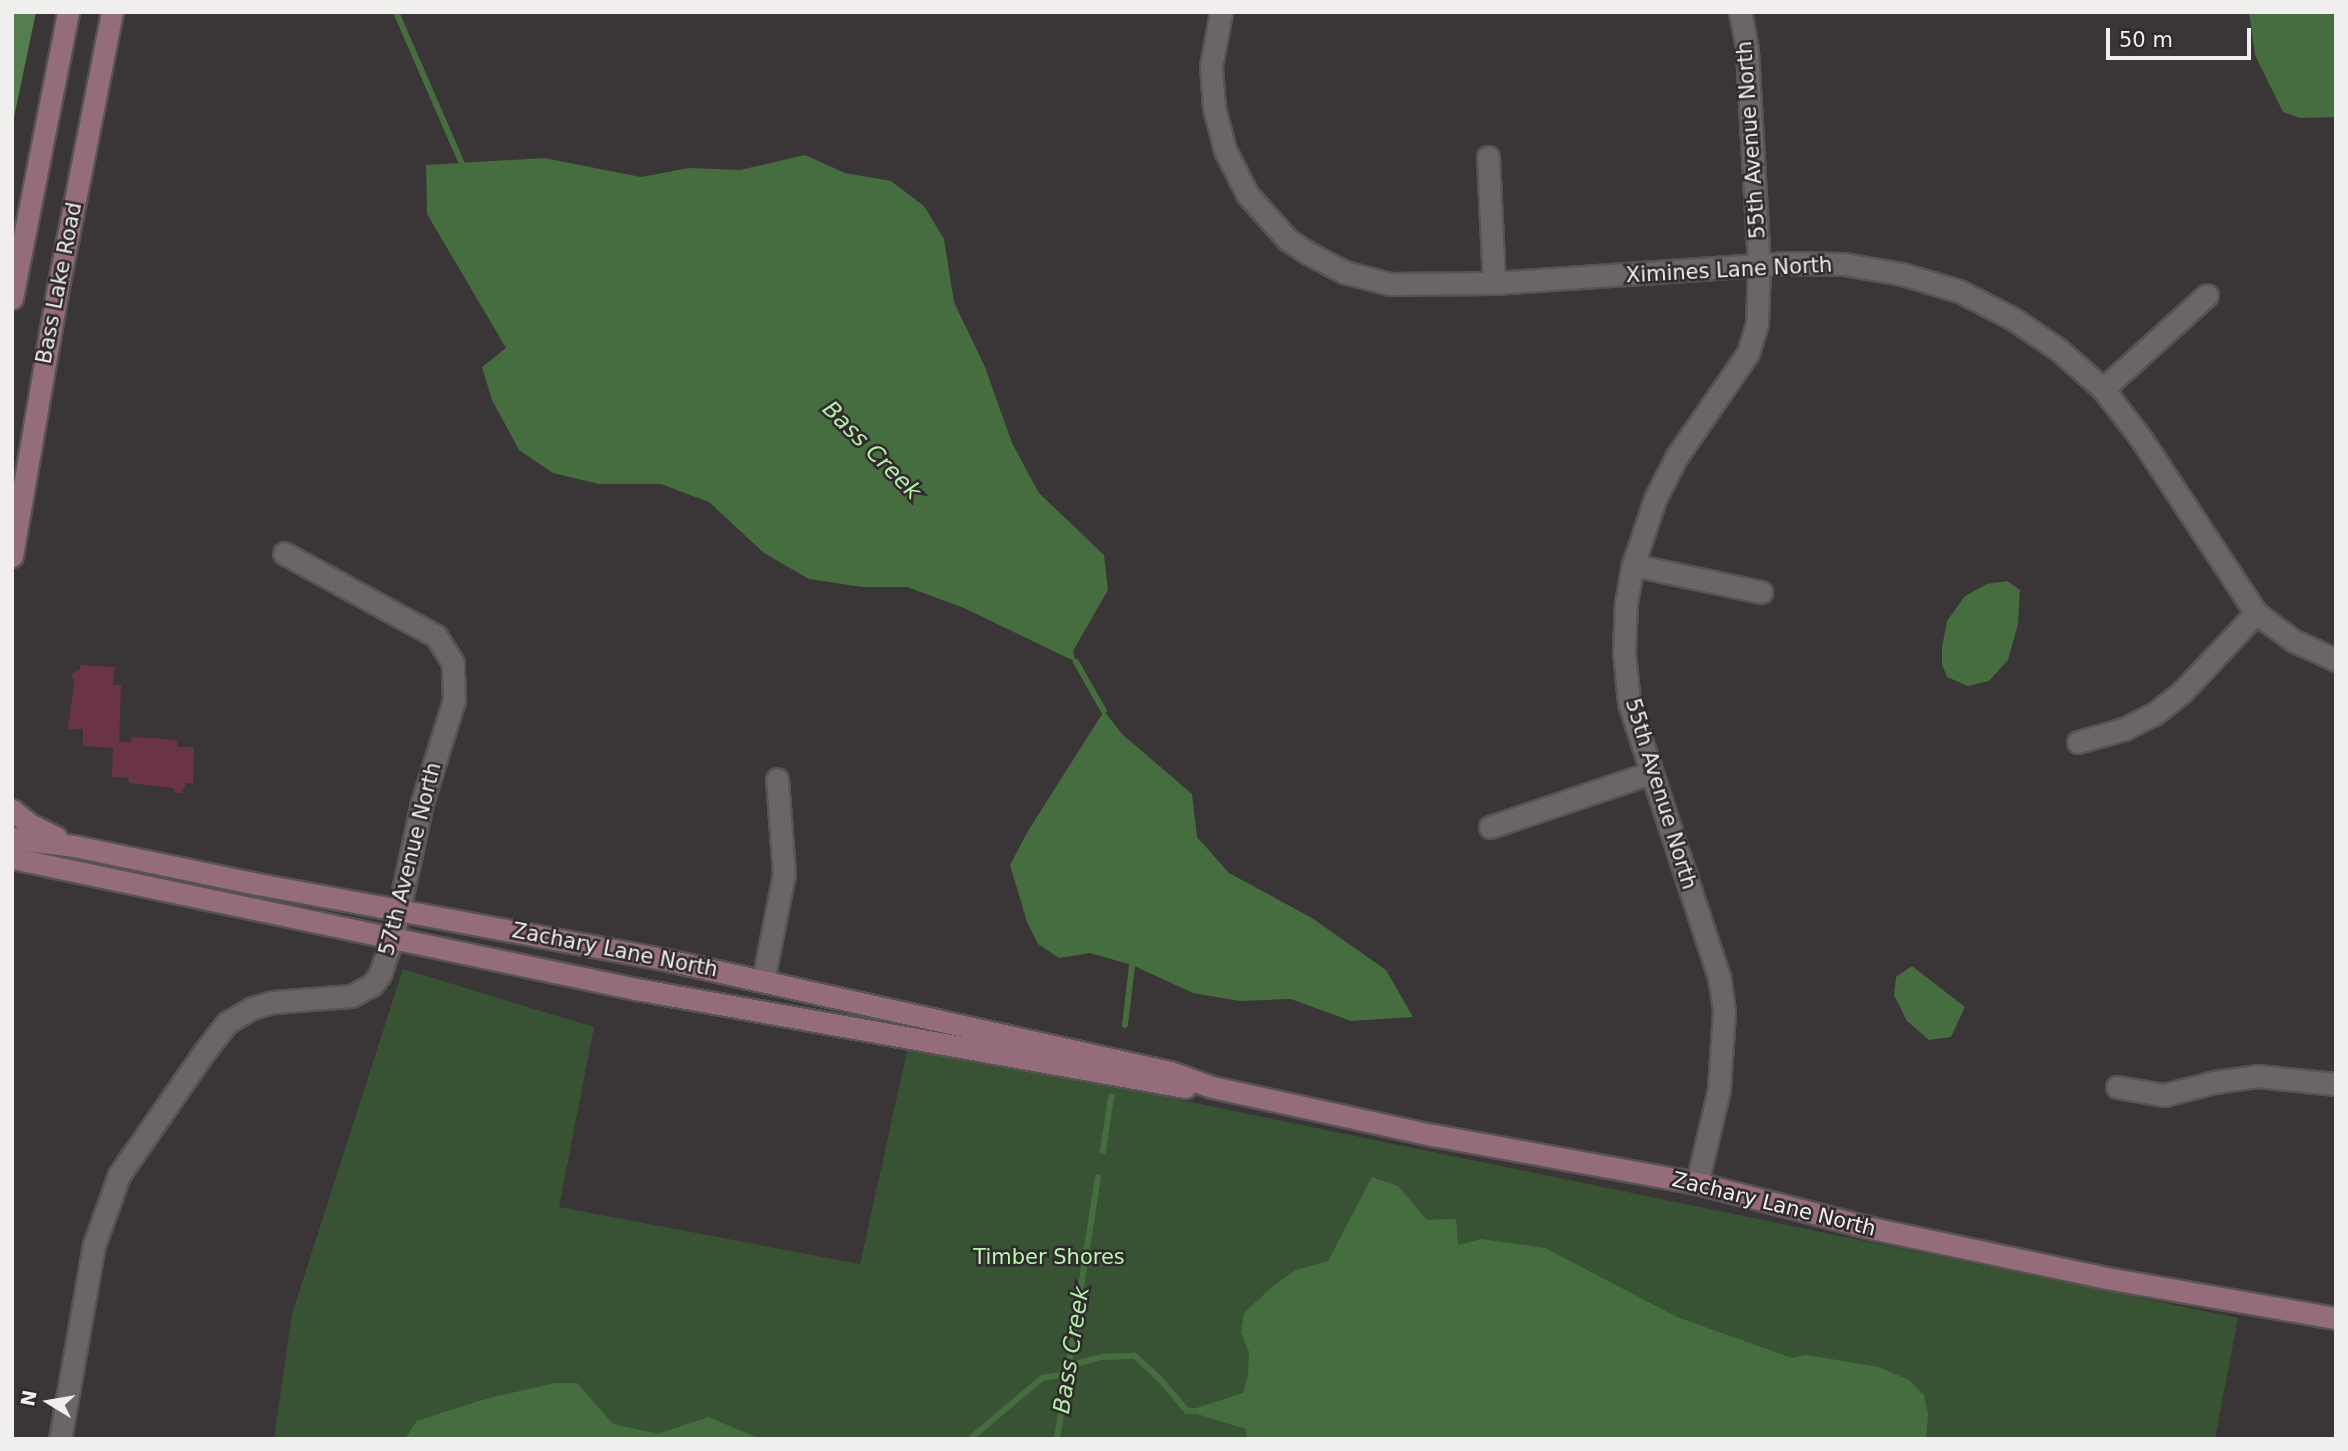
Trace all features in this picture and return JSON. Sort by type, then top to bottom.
[{"type":"street","name":"Bass Lake Road","points":[[12,298],[68,12]]},
{"type":"street","name":"Bass Lake Road","points":[[12,556],[42,375],[112,12]]},
{"type":"street","name":"Ximines Lane North","points":[[1221,12],[1211,66],[1214,108],[1225,150],[1247,194],[1287,240],[1344,272],[1390,284],[1494,283],[1759,266],[1844,264],[1902,274],[1959,291],[2011,318],[2059,350],[2103,389],[2140,437],[2256,613],[2294,641],[2336,660]]},
{"type":"street","name":"55th Avenue North","points":[[1697,1183],[1719,1089],[1724,1011],[1719,977],[1707,937],[1650,773],[1629,703],[1624,652],[1626,603],[1633,565],[1651,509],[1677,456],[1748,353],[1757,323],[1759,266],[1746,48],[1740,12]]},
{"type":"street","points":[[1488,157],[1494,283]]},
{"type":"street","points":[[2103,389],[2207,295]]},
{"type":"street","name":"57th Avenue North","points":[[60,1439],[94,1245],[119,1175],[228,1022],[252,1008],[273,1002],[351,996],[372,985],[380,974],[393,937],[422,803],[454,700],[453,663],[436,636],[284,552]]},
{"type":"street","points":[[1633,565],[1761,592]]},
{"type":"street","points":[[2078,743],[2124,729],[2154,714],[2183,691],[2256,613]]},
{"type":"street","points":[[1490,827],[1650,773]]},
{"type":"street","points":[[763,981],[784,874],[783,829],[777,779]]},
{"type":"street","points":[[12,810],[29,824],[74,846]]},
{"type":"street","name":"Zachary Lane North","points":[[12,838],[74,846],[550,936],[1170,1072],[1212,1087],[1433,1135],[1697,1183],[1871,1228],[2106,1278],[2336,1318]]},
{"type":"street","name":"Zachary Lane North","points":[[12,858],[636,989],[1168,1086],[1212,1087]]},
{"type":"street","points":[[12,873],[45,864]]},
{"type":"street","points":[[2117,1087],[2164,1095],[2215,1082],[2257,1076],[2336,1084]]},
{"type":"green space","name":"Timber Shores","points":[[403,969],[594,1027],[559,1207],[860,1264],[908,1047],[1127,1089],[2238,1318],[2215,1439],[274,1439],[292,1314]]},
{"type":"shaded area","points":[[12,12],[36,12],[12,127]]},
{"type":"water","points":[[2249,12],[2336,12],[2336,117],[2300,118],[2283,112],[2255,55]]},
{"type":"water","points":[[805,155],[845,173],[891,181],[924,206],[944,239],[954,302],[985,367],[1012,443],[1039,493],[1104,555],[1108,590],[1073,651],[1076,662],[964,608],[907,587],[862,587],[809,579],[764,553],[709,502],[661,484],[599,484],[553,473],[519,450],[492,400],[482,367],[506,348],[427,214],[426,165],[544,158],[641,177],[689,168],[740,170]]},
{"type":"water","points":[[2007,581],[2020,590],[2018,624],[2008,660],[1989,681],[1968,686],[1947,677],[1942,665],[1942,647],[1947,621],[1965,596],[1987,584]]},
{"type":"water","points":[[1104,711],[1122,734],[1192,794],[1197,837],[1229,873],[1312,918],[1386,970],[1413,1017],[1351,1021],[1291,999],[1240,1001],[1193,993],[1132,965],[1090,953],[1059,958],[1038,944],[1027,922],[1010,865],[1028,831]]},
{"type":"water","points":[[1912,966],[1965,1007],[1951,1037],[1929,1040],[1907,1021],[1894,995],[1896,977]]},
{"type":"water","points":[[1372,1177],[1398,1186],[1427,1220],[1456,1219],[1458,1245],[1481,1239],[1545,1248],[1677,1317],[1792,1358],[1807,1355],[1879,1367],[1909,1380],[1924,1395],[1928,1414],[1926,1439],[1247,1439],[1246,1429],[1187,1411],[1243,1393],[1248,1376],[1249,1352],[1241,1332],[1244,1313],[1274,1285],[1296,1270],[1328,1261]]},
{"type":"water","points":[[555,1383],[577,1383],[613,1424],[658,1434],[708,1417],[761,1439],[405,1439],[417,1421],[485,1399]]},
{"type":"building","points":[[80,665],[115,667],[113,685],[121,685],[119,742],[131,742],[131,737],[157,738],[177,741],[177,747],[194,747],[193,783],[186,783],[182,793],[176,793],[173,788],[129,783],[129,778],[112,777],[113,748],[83,746],[83,729],[68,729],[74,685],[71,674],[80,670]]},
{"type":"waterway","name":"Bass Creek","points":[[396,12],[462,164]]},
{"type":"waterway","name":"Bass Creek","points":[[1076,662],[1104,711]]},
{"type":"waterway","name":"Bass Creek","points":[[1125,1025],[1132,965]]},
{"type":"waterway","name":"Bass Creek","points":[[1103,1151],[1111,1097]]},
{"type":"waterway","name":"Bass Creek","points":[[1057,1439],[1098,1177]]},
{"type":"waterway","points":[[1068,1366],[1102,1357],[1135,1356],[1159,1378],[1187,1411],[1193,1411]]},
{"type":"waterway","points":[[970,1439],[1042,1378],[1067,1374]]}]
